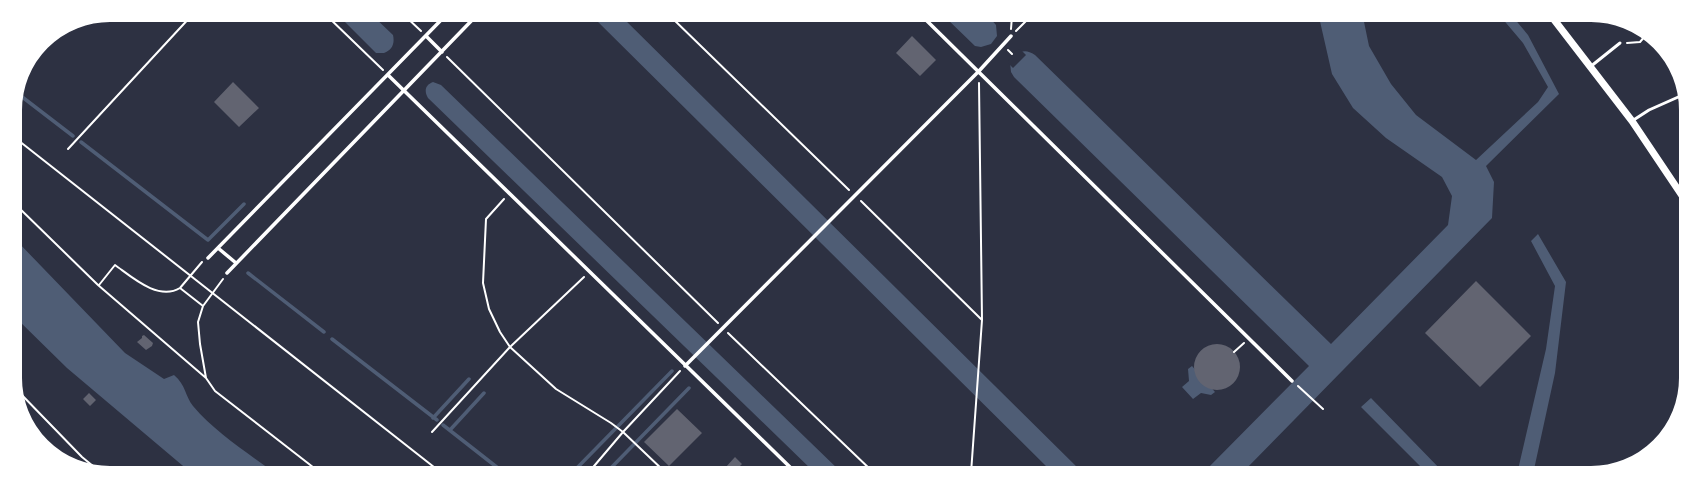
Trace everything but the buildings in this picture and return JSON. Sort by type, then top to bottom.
[{"type":"street","points":[[208,258],[440,21]]},
{"type":"street","points":[[227,273],[471,21]]},
{"type":"street","points":[[927,21],[1292,381]]},
{"type":"street","points":[[1555,21],[1632,121],[1680,193]]},
{"type":"street","points":[[426,36],[442,52]]},
{"type":"street","points":[[685,366],[979,71],[1011,36]]},
{"type":"street","points":[[388,75],[790,467]]},
{"type":"street","points":[[218,248],[236,264]]},
{"type":"lane","points":[[1590,67],[1620,43]]},
{"type":"lane","points":[[1632,121],[1649,110],[1679,97]]},
{"type":"path","points":[[68,149],[187,21]]},
{"type":"path","points":[[332,21],[388,75]]},
{"type":"path","points":[[410,21],[426,36]]},
{"type":"path","points":[[675,21],[982,320]]},
{"type":"path","points":[[1011,36],[1012,21]]},
{"type":"path","points":[[1011,36],[1026,21]]},
{"type":"path","points":[[1620,43],[1640,42],[1644,38]]},
{"type":"path","points":[[442,52],[723,328],[868,467]]},
{"type":"path","points":[[971,467],[982,320],[979,71]]},
{"type":"path","points":[[21,143],[433,467]]},
{"type":"path","points":[[509,194],[486,219],[483,283],[489,309],[500,332],[510,347],[556,388],[623,432],[660,467]]},
{"type":"path","points":[[21,210],[98,285],[206,378],[214,391],[313,467]]},
{"type":"path","points":[[98,285],[115,265],[145,286],[158,291],[176,291],[199,264]]},
{"type":"path","points":[[432,432],[510,347],[590,272]]},
{"type":"path","points":[[206,378],[198,322],[203,306],[221,282]]},
{"type":"path","points":[[180,288],[203,306]]},
{"type":"path","points":[[1234,352],[1249,338]]},
{"type":"path","points":[[593,467],[623,432],[685,366]]},
{"type":"path","points":[[1292,381],[1324,409]]},
{"type":"path","points":[[23,397],[91,465]]},
{"type":"water","points":[[344,21],[378,21],[393,35],[394,41],[389,50],[384,53],[376,53]]},
{"type":"water","points":[[597,21],[626,21],[1077,467],[1047,467]]},
{"type":"water","points":[[949,21],[992,21],[996,25],[997,36],[991,44],[981,47],[975,46]]},
{"type":"water","points":[[1320,21],[1364,21],[1369,46],[1391,84],[1416,115],[1476,160],[1538,102],[1548,87],[1523,43],[1504,21],[1516,21],[1528,35],[1559,94],[1486,166],[1494,182],[1492,218],[1248,467],[1209,467],[1309,366],[1014,77],[1011,72],[1010,62],[1024,51],[1035,55],[1331,344],[1448,225],[1452,196],[1442,177],[1386,138],[1353,108],[1332,74]]},
{"type":"water","points":[[433,82],[441,85],[836,467],[809,467],[428,98],[426,88]]},
{"type":"water","points":[[1538,234],[1566,282],[1555,373],[1535,467],[1519,467],[1546,349],[1555,286],[1531,241]]},
{"type":"water","points":[[21,245],[125,353],[164,379],[174,375],[181,383],[193,406],[211,424],[267,467],[184,467],[67,368],[21,323]]},
{"type":"water","points":[[1192,366],[1215,392],[1211,395],[1201,393],[1193,399],[1182,387],[1189,381],[1188,369]]},
{"type":"water","points":[[1371,398],[1438,467],[1421,467],[1361,407]]},
{"type":"pier","points":[[1020,49],[1026,55],[1013,68],[1008,61],[1014,52]]},
{"type":"waterway","points":[[22,97],[73,136]]},
{"type":"waterway","points":[[81,142],[208,240],[244,204]]},
{"type":"waterway","points":[[248,273],[324,332]]},
{"type":"waterway","points":[[332,339],[437,420]]},
{"type":"waterway","points":[[578,467],[672,371]]},
{"type":"waterway","points":[[433,418],[469,379]]},
{"type":"waterway","points":[[612,467],[689,388]]},
{"type":"waterway","points":[[450,430],[484,393]]},
{"type":"waterway","points":[[443,425],[497,467]]}]
